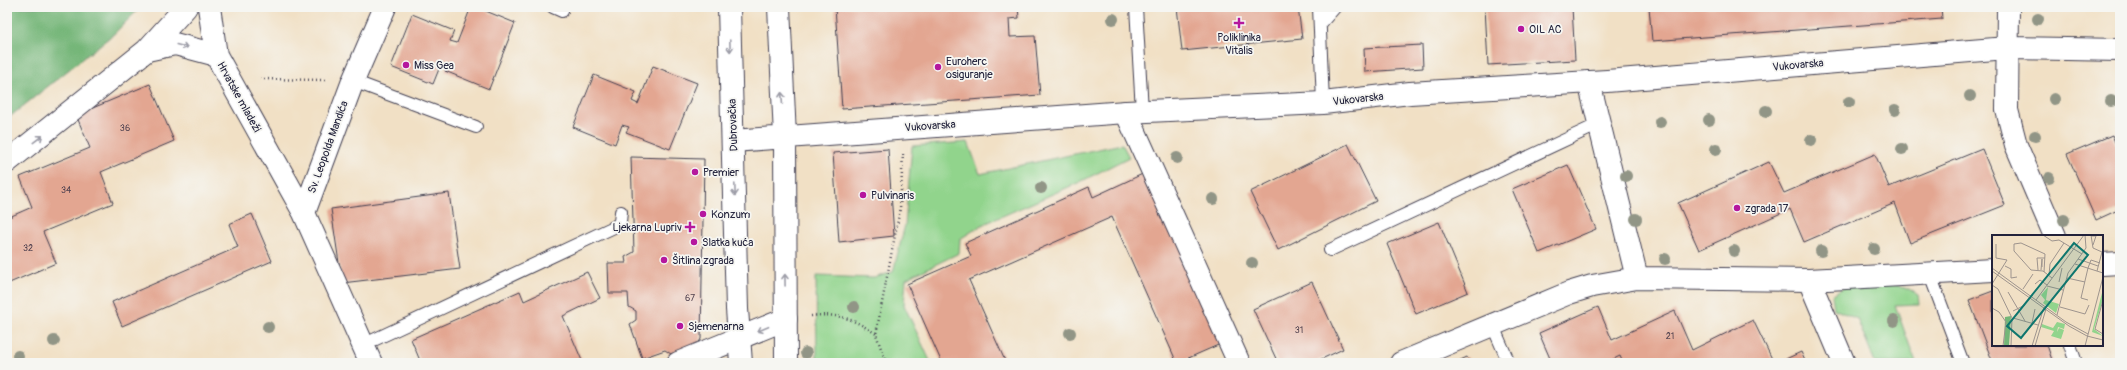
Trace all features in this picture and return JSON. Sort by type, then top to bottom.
[{"type":"street","points":[[147,50],[186,7]]},
{"type":"street","points":[[209,7],[216,55]]},
{"type":"street","name":"Sv. Leopolda Mandića","points":[[304,213],[353,81],[385,7]]},
{"type":"street","name":"Dubrovačka","points":[[729,7],[741,363]]},
{"type":"street","points":[[779,7],[785,137],[786,363]]},
{"type":"street","points":[[2008,7],[2008,117],[2016,146],[2055,235]]},
{"type":"street","name":"Hrvatske mladeži","points":[[7,162],[147,50],[175,44],[216,55],[304,213],[367,354]]},
{"type":"street","name":"Vukovarska","points":[[733,141],[1134,112],[1323,103],[1410,93],[1589,82],[2008,48],[2120,50]]},
{"type":"street","points":[[1589,82],[1637,278]]},
{"type":"street","points":[[1134,112],[1239,363]]},
{"type":"street","points":[[2103,264],[2120,263]]},
{"type":"street","points":[[1401,363],[1569,293],[1592,286],[1637,278],[1809,280],[1930,275],[1992,270]]},
{"type":"street","points":[[1809,280],[1844,363]]},
{"type":"street","points":[[678,363],[786,319]]},
{"type":"lane","points":[[1134,112],[1136,7]]},
{"type":"lane","points":[[1319,7],[1321,23],[1323,103]]},
{"type":"lane","points":[[1321,23],[1335,7]]},
{"type":"lane","points":[[353,81],[476,127]]},
{"type":"lane","points":[[1330,250],[1599,124]]},
{"type":"lane","points":[[367,354],[616,226],[620,222],[621,212]]},
{"type":"lane","points":[[1930,275],[1963,363]]},
{"type":"lane","points":[[1492,324],[1510,363]]},
{"type":"lane","points":[[2070,346],[2076,363]]},
{"type":"path","points":[[229,79],[353,81]]},
{"type":"path","points":[[886,363],[876,334],[900,209],[904,150]]},
{"type":"path","points":[[786,319],[815,315],[840,316],[858,322],[876,334]]},
{"type":"green space","points":[[7,7],[141,7],[115,33],[7,119]]},
{"type":"green space","points":[[968,142],[980,174],[1122,144],[1129,157],[1080,182],[982,225],[960,239],[959,253],[906,279],[904,305],[931,363],[817,363],[816,276],[874,278],[893,272],[905,225],[912,146]]},
{"type":"green space","points":[[1883,283],[1906,287],[1918,295],[1919,304],[1895,305],[1916,363],[1875,363],[1857,319],[1834,309],[1832,295],[1845,286]]},
{"type":"building","points":[[471,7],[476,7],[515,23],[489,89],[445,71],[447,67],[441,64],[433,84],[391,67],[412,14],[454,31],[450,41],[457,43]]},
{"type":"building","name":"Euroherc osiguranje","points":[[835,7],[1018,7],[1019,18],[1009,19],[1010,37],[1035,36],[1040,95],[842,109]]},
{"type":"building","name":"Poliklinika Vitalis","points":[[1177,7],[1298,7],[1302,39],[1182,51]]},
{"type":"building","points":[[1485,7],[1572,7],[1575,60],[1488,65]]},
{"type":"building","points":[[1649,7],[1941,7],[1942,19],[1652,41]]},
{"type":"building","points":[[1422,45],[1423,68],[1365,72],[1364,48]]},
{"type":"building","points":[[653,66],[697,83],[670,149],[626,132],[629,127],[622,125],[615,144],[573,127],[594,75],[636,92],[632,101],[638,104]]},
{"type":"building","points":[[150,84],[174,141],[101,172],[113,203],[43,232],[56,263],[7,284],[7,218],[32,207],[20,177],[90,148],[76,115]]},
{"type":"building","points":[[2112,135],[2120,154],[2120,209],[2096,220],[2067,154]]},
{"type":"building","points":[[1348,144],[1376,201],[1278,250],[1250,192]]},
{"type":"building","name":"Pulvinaris","points":[[888,149],[894,236],[839,242],[833,153]]},
{"type":"building","points":[[1982,149],[2005,205],[1910,243],[1895,203],[1804,242],[1790,209],[1699,250],[1678,203],[1769,162],[1784,193],[1875,154],[1889,187]]},
{"type":"building","name":"Šitlina zgrada","points":[[631,157],[704,159],[701,339],[696,348],[680,357],[665,350],[642,358],[630,324],[636,320],[636,311],[629,307],[628,293],[609,293],[608,263],[626,263],[625,257],[634,252]]},
{"type":"building","points":[[1568,165],[1596,229],[1539,253],[1512,189]]},
{"type":"building","points":[[1149,171],[1225,342],[1177,363],[1112,217],[969,280],[1006,363],[942,363],[907,284],[971,256],[965,243],[1089,187],[1093,197]]},
{"type":"building","points":[[449,193],[460,269],[342,283],[331,209]]},
{"type":"building","points":[[252,214],[272,261],[122,326],[112,302],[238,247],[229,224]]},
{"type":"building","points":[[1439,222],[1468,292],[1416,314],[1387,244]]},
{"type":"building","points":[[587,272],[600,298],[563,316],[583,363],[421,363],[411,339],[520,291],[524,301]]},
{"type":"building","points":[[1312,282],[1343,349],[1313,363],[1278,363],[1253,309]]},
{"type":"building","points":[[1992,291],[1992,346],[2047,346],[2053,363],[1993,363],[1969,300]]},
{"type":"building","points":[[1598,307],[1612,340],[1675,311],[1692,350],[1753,320],[1774,363],[1623,363],[1620,356],[1605,363],[1552,363],[1539,333]]},
{"type":"building","points":[[1801,352],[1806,363],[1777,363]]},
{"type":"building","points":[[1467,357],[1470,363],[1454,363]]},
{"type":"place","name":"Poliklinika Vitalis","points":[[1239,23]]},
{"type":"place","name":"OIL AC","points":[[1521,29]]},
{"type":"place","name":"Miss Gea","points":[[406,65]]},
{"type":"place","name":"Euroherc osiguranje","points":[[938,67]]},
{"type":"place","name":"Premier","points":[[695,172]]},
{"type":"place","name":"Pulvinaris","points":[[863,195]]},
{"type":"place","name":"zgrada 17","points":[[1737,208]]},
{"type":"place","name":"Konzum","points":[[703,214]]},
{"type":"place","name":"Ljekarna Lupriv","points":[[690,227]]},
{"type":"place","name":"Slatka kuća","points":[[694,242]]},
{"type":"place","name":"Šitlina zgrada","points":[[664,260]]},
{"type":"place","name":"Sjemenarna","points":[[680,326]]}]
